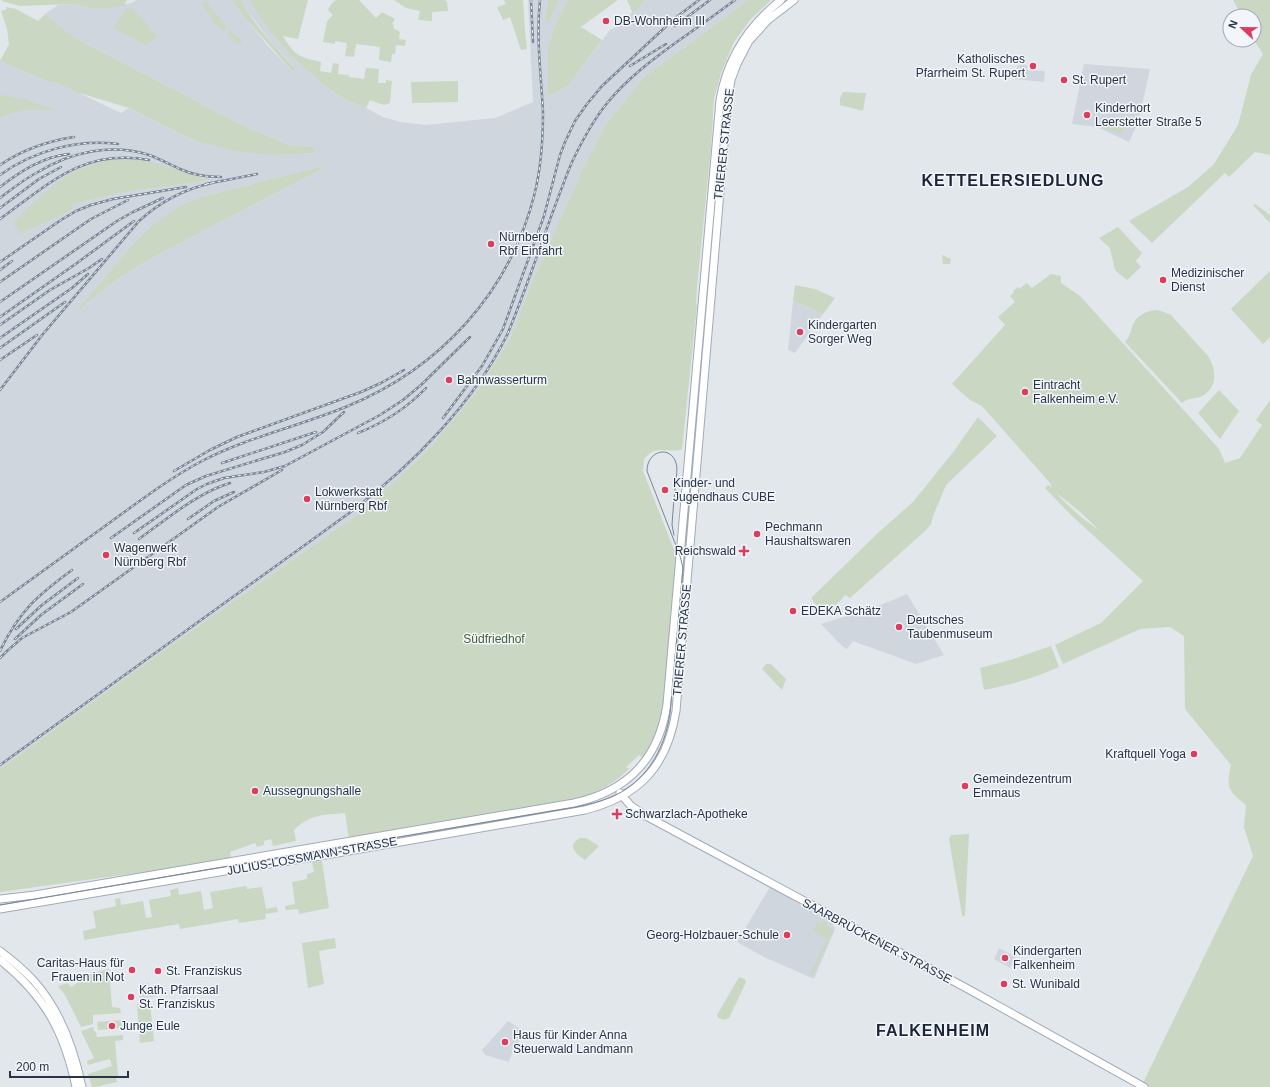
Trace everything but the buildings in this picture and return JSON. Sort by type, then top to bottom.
[{"type":"main road","name":"TRIERER STRASSE","points":[[622,796],[637,787],[653,770],[665,750],[673,727],[677,702],[697,464],[718,112],[724,80],[732,60],[746,35],[762,17],[781,0]]},
{"type":"main road","name":"TRIERER STRASSE","points":[[617,788],[636,772],[650,755],[660,736],[665,716],[709,263],[726,107],[732,76],[740,56],[753,36],[768,20],[794,0]]},
{"type":"main road","points":[[689,459],[697,464]]},
{"type":"main road","name":"SAARBRÜCKENER STRASSE","points":[[617,788],[631,806],[652,819],[968,989],[1144,1087]]},
{"type":"main road","name":"JULIUS-LOSSMANN-STRASSE","points":[[0,899],[35,895],[557,806],[594,798],[617,788]]},
{"type":"main road","name":"JULIUS-LOSSMANN-STRASSE","points":[[0,909],[580,811],[608,803],[622,796]]},
{"type":"main road","points":[[0,950],[34,981],[54,1008],[73,1050],[82,1087]]},
{"type":"main road","points":[[0,960],[28,984],[50,1014],[64,1044],[76,1087]]},
{"type":"shaded area","points":[[136,0],[231,0],[268,46],[293,72],[296,69],[272,43],[246,9],[241,0],[249,0],[277,40],[289,54],[323,85],[346,100],[383,117],[401,122],[425,125],[495,118],[533,102],[528,0],[548,0],[545,19],[559,0],[568,0],[555,25],[548,47],[548,96],[568,86],[610,30],[619,25],[632,12],[633,14],[646,0],[749,0],[645,76],[606,124],[583,168],[529,290],[511,337],[479,389],[434,443],[361,512],[153,658],[0,769],[0,61],[49,82],[56,82],[121,113],[129,108],[193,140],[276,155],[314,153],[314,147],[289,145],[240,124],[74,37],[45,14],[58,5],[71,4],[94,9],[132,3]],"holes":[[[108,160],[138,160],[165,166],[210,180],[125,192],[73,204],[71,210],[21,234],[70,174],[84,167]],[[323,166],[324,168],[146,261],[118,279],[76,311],[102,281],[205,196]]]},
{"type":"shaded area","points":[[1084,64],[1150,69],[1141,110],[1136,127],[1129,142],[1097,127],[1072,124]]},
{"type":"shaded area","points":[[1019,65],[1027,65],[1027,70],[1045,71],[1044,82],[1014,79],[1015,70]]},
{"type":"shaded area","name":"Kindergarten Sorger Weg","points":[[793,301],[823,314],[795,353],[788,350]]},
{"type":"shaded area","points":[[907,594],[944,655],[916,664],[853,641],[847,649],[842,646],[821,624],[876,607]]},
{"type":"shaded area","name":"Georg-Holzbauer-Schule","points":[[770,887],[831,922],[835,929],[814,979],[762,956],[737,942]]},
{"type":"shaded area","name":"Kindergarten Falkenheim","points":[[999,948],[1016,957],[1010,968],[994,959]]},
{"type":"shaded area","points":[[149,983],[149,987],[154,987],[155,997],[140,998],[139,984]]},
{"type":"shaded area","name":"Haus für Kinder Anna Steuerwald Landmann","points":[[508,1021],[525,1032],[512,1053],[509,1062],[485,1055],[482,1050]]},
{"type":"green space","points":[[2,0],[127,0],[124,6],[94,9],[71,4],[20,6]]},
{"type":"green space","points":[[231,0],[241,0],[259,28],[296,69],[293,72],[247,20]]},
{"type":"green space","points":[[249,0],[308,0],[298,39],[283,36],[294,52],[307,59],[321,62],[320,71],[331,73],[333,63],[339,64],[338,74],[349,75],[349,77],[364,79],[366,68],[379,69],[378,83],[386,83],[386,80],[392,81],[390,103],[384,105],[370,100],[366,108],[346,100],[323,85],[289,54],[269,30]]},
{"type":"green space","points":[[336,0],[359,0],[376,18],[382,12],[395,19],[392,24],[394,25],[393,28],[400,32],[399,39],[406,40],[405,46],[396,45],[395,54],[392,54],[391,62],[379,60],[380,47],[356,44],[354,57],[345,56],[347,43],[335,41],[335,44],[323,42],[327,21],[333,15],[328,10],[331,4]]},
{"type":"green space","points":[[394,0],[445,0],[447,2],[448,11],[432,12],[432,21],[418,20],[420,11],[406,8]]},
{"type":"green space","points":[[504,0],[523,0],[527,49],[521,50],[510,17],[503,20],[497,7],[506,4]]},
{"type":"green space","points":[[548,0],[559,0],[548,23],[545,19]]},
{"type":"green space","points":[[568,0],[618,0],[581,27],[602,40],[568,86],[548,96],[548,47],[555,25]]},
{"type":"green space","points":[[627,0],[646,0],[633,14]]},
{"type":"green space","name":"Südfriedhof","points":[[749,0],[771,0],[750,20],[734,42],[721,73],[714,98],[711,147],[697,287],[697,305],[682,449],[655,451],[650,453],[644,459],[643,471],[673,547],[677,553],[662,721],[653,743],[642,757],[639,755],[626,767],[629,769],[619,778],[582,799],[349,839],[345,813],[324,815],[306,821],[294,830],[296,841],[273,846],[271,839],[264,841],[264,845],[257,847],[255,843],[230,852],[231,858],[151,871],[0,892],[0,769],[153,658],[361,512],[434,443],[479,389],[511,337],[529,290],[583,168],[606,124],[645,76]]},
{"type":"green space","points":[[786,0],[792,0],[762,24],[747,42],[734,66],[725,106],[714,233],[712,233],[719,129],[726,86],[740,50],[767,16]]},
{"type":"green space","points":[[1233,0],[1270,0],[1270,155],[1255,152],[1229,177],[1225,173],[1152,243],[1129,221],[1188,187],[1214,164],[1238,125],[1251,75],[1263,54],[1259,48],[1262,48],[1262,8],[1238,8]]},
{"type":"green space","points":[[206,1],[226,26],[226,29],[223,32],[202,4]]},
{"type":"green space","points":[[6,7],[16,9],[38,21],[45,14],[74,37],[240,124],[289,145],[314,147],[314,153],[276,155],[235,151],[193,140],[129,108],[76,92],[56,82],[49,82],[0,61],[9,44],[7,29],[1,11],[7,9]]},
{"type":"green space","points":[[132,7],[157,36],[145,45],[113,28],[126,9]]},
{"type":"green space","points":[[230,30],[242,41],[239,45],[227,33]]},
{"type":"green space","points":[[458,81],[458,102],[412,103],[411,82]]},
{"type":"green space","points":[[843,92],[866,93],[863,111],[840,105],[840,98]]},
{"type":"green space","points":[[3,95],[26,100],[56,110],[23,110],[0,117],[0,96]]},
{"type":"green space","points":[[1102,123],[1124,125],[1123,134],[1101,128]]},
{"type":"green space","points":[[108,160],[148,161],[211,180],[125,192],[73,204],[72,210],[21,234],[13,223],[47,191],[74,172]]},
{"type":"green space","points":[[323,166],[324,168],[146,261],[118,279],[74,313],[129,249],[154,224],[178,207],[205,196]]},
{"type":"green space","points":[[1255,204],[1270,215],[1270,223],[1253,205]]},
{"type":"green space","points":[[1118,227],[1142,253],[1136,261],[1141,267],[1127,280],[1115,270],[1110,248],[1099,238]]},
{"type":"green space","points":[[942,255],[951,259],[950,264],[943,264]]},
{"type":"green space","points":[[709,262],[707,309],[697,440],[692,439]]},
{"type":"green space","points":[[1270,271],[1270,337],[1263,344],[1231,309]]},
{"type":"green space","points":[[1051,274],[1061,276],[1061,283],[1080,296],[1219,449],[1225,463],[1240,458],[1262,425],[1256,420],[1270,400],[1270,1087],[1141,1087],[1253,856],[1244,827],[1246,805],[1235,796],[1229,784],[1231,765],[1185,709],[1184,636],[1170,627],[1140,629],[1063,664],[1055,645],[1101,623],[1143,581],[1070,514],[1045,488],[1048,485],[1052,488],[1050,483],[982,406],[970,400],[952,384],[1005,325],[998,317],[1015,302],[1010,296],[1014,293],[1013,291],[1018,287],[1019,289],[1027,283],[1032,288]],"holes":[[[1055,492],[1078,510],[1099,530],[1087,522]]]},
{"type":"green space","points":[[795,285],[815,289],[835,298],[823,314],[793,301]]},
{"type":"green space","points":[[1157,310],[1171,315],[1211,361],[1214,379],[1213,384],[1206,394],[1200,397],[1188,399],[1182,403],[1125,342],[1129,337],[1132,326],[1137,318],[1143,313]]},
{"type":"green space","points":[[1219,390],[1239,411],[1220,439],[1198,413]]},
{"type":"green space","points":[[978,417],[997,436],[946,485],[931,524],[850,598],[845,595],[824,615],[811,598],[879,532],[913,502],[954,451]]},
{"type":"green space","points":[[1051,646],[1059,667],[1022,681],[984,690],[980,668],[1007,661]]},
{"type":"green space","points":[[766,664],[771,664],[786,679],[782,690],[762,669]]},
{"type":"green space","points":[[969,834],[965,915],[963,917],[949,839],[951,835]]},
{"type":"green space","points":[[580,838],[586,838],[599,846],[585,860],[576,853],[573,847],[576,841]]},
{"type":"green space","points":[[322,861],[329,908],[299,914],[298,909],[286,910],[285,906],[295,904],[292,882],[307,879],[307,874],[314,872],[312,862]]},
{"type":"green space","points":[[246,886],[247,889],[262,887],[266,909],[277,907],[278,912],[265,914],[266,919],[239,923],[238,919],[180,929],[179,924],[84,940],[83,931],[96,928],[93,911],[116,906],[115,899],[120,898],[121,905],[143,901],[146,918],[152,917],[149,900],[171,896],[170,890],[178,888],[179,895],[201,891],[204,910],[213,908],[210,892]]},
{"type":"green space","points":[[823,921],[827,922],[826,926],[834,930],[813,976],[810,974],[828,937],[826,939],[813,932],[817,922],[820,924]]},
{"type":"green space","points":[[335,938],[336,948],[319,951],[324,984],[308,988],[302,943]]},
{"type":"green space","points":[[109,969],[112,1007],[120,1008],[121,1013],[93,1015],[93,1024],[81,1027],[65,995],[58,986],[68,983],[71,987],[93,973]]},
{"type":"green space","points":[[739,977],[745,979],[746,982],[729,1018],[725,1020],[718,1018],[717,1015]]},
{"type":"green space","points":[[150,1003],[154,1041],[140,1043],[137,1004]]},
{"type":"green space","points":[[122,1020],[122,1028],[98,1030],[97,1022]]},
{"type":"green space","points":[[93,1027],[97,1037],[123,1035],[123,1040],[115,1041],[118,1076],[116,1078],[117,1082],[95,1087],[92,1087],[88,1074],[112,1066],[110,1059],[88,1065],[87,1061],[94,1058],[81,1031]]},
{"type":"tram line","points":[[0,905],[574,807],[609,798],[622,792],[643,775],[651,764],[663,740],[670,713],[683,568],[680,556],[647,471],[651,458],[660,452],[665,452],[673,457],[677,465],[672,525],[674,535]]},
{"type":"railway","points":[[531,0],[533,42]]},
{"type":"railway","points":[[0,602],[145,497],[190,468],[237,445],[330,413],[381,390],[412,371],[441,348],[466,323],[488,295],[507,264],[523,231],[534,196],[541,154],[543,123],[539,42],[540,0]]},
{"type":"railway","points":[[443,418],[482,366],[503,329],[544,216],[560,155],[575,121],[602,86],[674,19],[699,0]]},
{"type":"railway","points":[[675,26],[710,0]]},
{"type":"railway","points":[[0,765],[352,511],[396,474],[439,432],[477,385],[507,335],[572,162],[597,116],[616,93],[641,69],[735,0]]},
{"type":"railway","points":[[630,66],[666,44]]},
{"type":"railway","points":[[0,165],[17,155],[36,147],[74,137]]},
{"type":"railway","points":[[0,175],[26,159],[41,153],[71,145],[86,143],[118,144]]},
{"type":"railway","points":[[0,198],[18,184],[64,159],[106,150],[135,151],[149,155],[190,173],[221,177]]},
{"type":"railway","points":[[0,187],[32,166],[50,158],[69,154]]},
{"type":"railway","points":[[0,219],[51,182],[86,164],[105,159],[126,158],[149,160]]},
{"type":"railway","points":[[0,208],[39,179],[61,167]]},
{"type":"railway","points":[[206,184],[257,174]]},
{"type":"railway","points":[[0,390],[43,334],[139,221],[155,208],[173,197],[212,183]]},
{"type":"railway","points":[[0,262],[76,211],[113,199],[186,187]]},
{"type":"railway","points":[[0,302],[117,221],[163,198]]},
{"type":"railway","points":[[0,282],[91,219],[128,200]]},
{"type":"railway","points":[[0,317],[134,221]]},
{"type":"railway","points":[[0,325],[50,290],[102,259]]},
{"type":"railway","points":[[0,270],[12,261]]},
{"type":"railway","points":[[0,338],[72,288],[88,274]]},
{"type":"railway","points":[[0,348],[65,302]]},
{"type":"railway","points":[[0,360],[37,335]]},
{"type":"railway","points":[[134,533],[197,489],[207,484],[224,478],[264,472],[285,466],[380,415],[403,400],[421,385],[470,337]]},
{"type":"railway","points":[[174,471],[210,450],[237,437],[361,392],[404,370]]},
{"type":"railway","points":[[358,433],[376,425],[394,414],[411,402],[426,388]]},
{"type":"railway","points":[[111,538],[186,485],[206,476],[285,452],[302,445],[323,432],[344,412]]},
{"type":"railway","points":[[222,463],[316,432]]},
{"type":"railway","points":[[0,658],[22,638],[71,612],[218,507],[282,470]]},
{"type":"railway","points":[[139,539],[194,500],[218,487],[230,483]]},
{"type":"railway","points":[[188,519],[214,501],[234,492]]},
{"type":"railway","points":[[0,651],[14,625],[22,614],[39,596],[72,570]]},
{"type":"railway","points":[[16,629],[42,605],[78,578]]},
{"type":"railway","points":[[15,639],[41,615],[83,584]]},
{"type":"place","name":"DB-Wohnheim III","points":[[606,21]]},
{"type":"place","name":"Katholisches Pfarrheim St. Rupert","points":[[1033,66]]},
{"type":"place","name":"St. Rupert","points":[[1064,80]]},
{"type":"place","name":"Kinderhort Leerstetter Straße 5","points":[[1087,115]]},
{"type":"place","name":"Nürnberg Rbf Einfahrt","points":[[491,244]]},
{"type":"place","name":"Medizinischer Dienst","points":[[1163,280]]},
{"type":"place","name":"Kindergarten Sorger Weg","points":[[800,332]]},
{"type":"place","name":"Bahnwasserturm","points":[[449,380]]},
{"type":"place","name":"Eintracht Falkenheim e.V.","points":[[1025,392]]},
{"type":"place","name":"Kinder- und Jugendhaus CUBE","points":[[665,490]]},
{"type":"place","name":"Lokwerkstatt Nürnberg Rbf","points":[[307,499]]},
{"type":"place","name":"Pechmann Haushaltswaren","points":[[757,534]]},
{"type":"place","name":"Reichswald","points":[[744,551]]},
{"type":"place","name":"Wagenwerk Nürnberg Rbf","points":[[106,555]]},
{"type":"place","name":"EDEKA Schätz","points":[[793,611]]},
{"type":"place","name":"Deutsches Taubenmuseum","points":[[899,627]]},
{"type":"place","name":"Kraftquell Yoga","points":[[1194,754]]},
{"type":"place","name":"Gemeindezentrum Emmaus","points":[[965,786]]},
{"type":"place","name":"Aussegnungshalle","points":[[255,791]]},
{"type":"place","name":"Schwarzlach-Apotheke","points":[[617,814]]},
{"type":"place","name":"Georg-Holzbauer-Schule","points":[[787,935]]},
{"type":"place","name":"Kindergarten Falkenheim","points":[[1005,958]]},
{"type":"place","name":"Caritas-Haus für Frauen in Not","points":[[132,970]]},
{"type":"place","name":"St. Franziskus","points":[[158,971]]},
{"type":"place","name":"St. Wunibald","points":[[1004,984]]},
{"type":"place","name":"Kath. Pfarrsaal St. Franziskus","points":[[131,997]]},
{"type":"place","name":"Junge Eule","points":[[112,1026]]},
{"type":"place","name":"Haus für Kinder Anna Steuerwald Landmann","points":[[505,1042]]},
{"type":"district","name":"KETTELERSIEDLUNG","points":[[1013,180]]},
{"type":"district","name":"FALKENHEIM","points":[[933,1030]]}]
